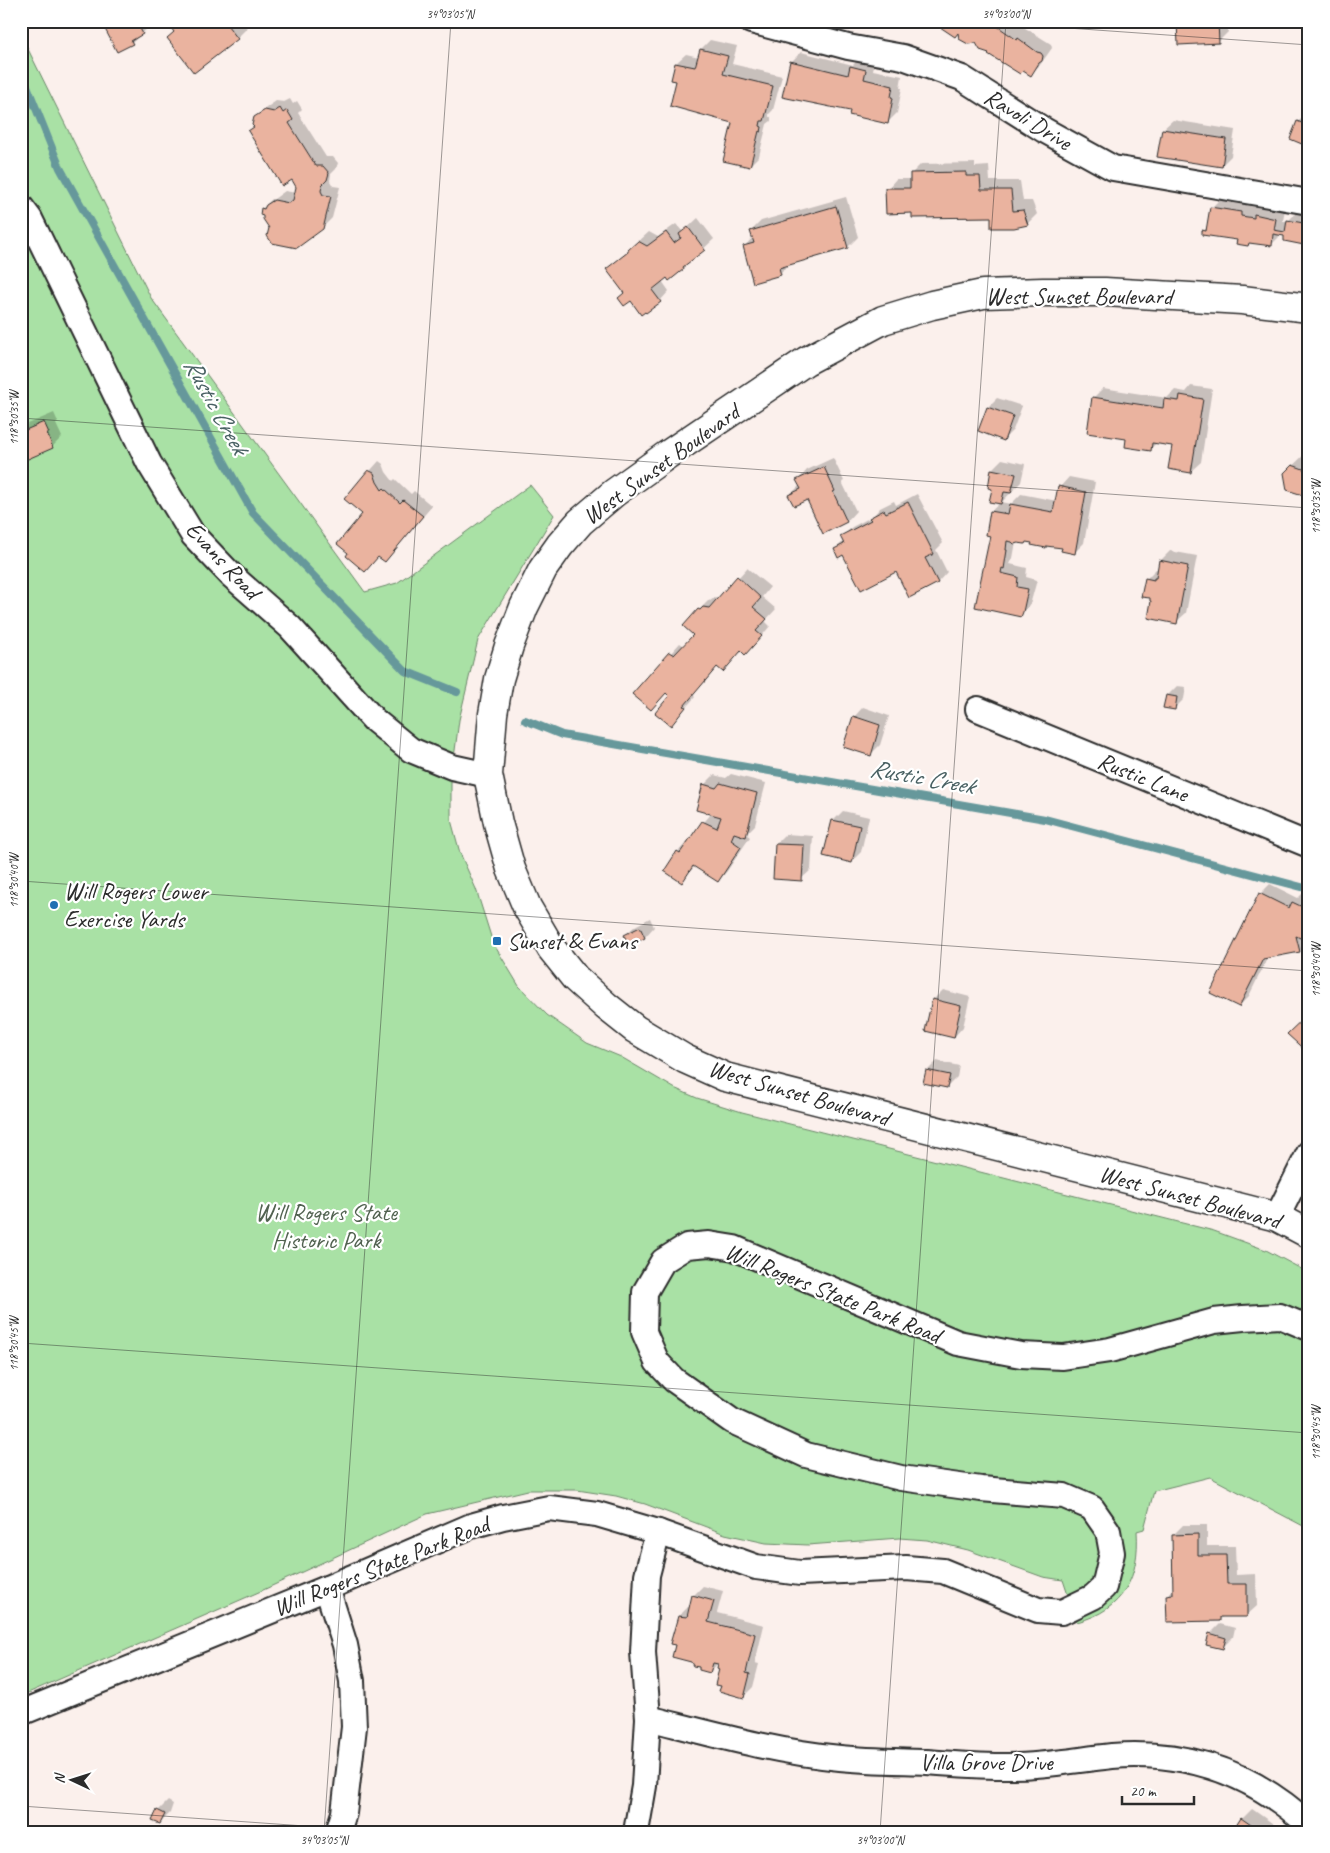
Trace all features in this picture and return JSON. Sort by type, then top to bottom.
[{"type":"main road","name":"West Sunset Boulevard","points":[[1309,308],[1242,300],[1105,292],[983,294],[932,305],[884,320],[806,361],[667,455],[614,494],[580,522],[560,545],[544,569],[524,608],[499,679],[493,714],[488,775],[498,823],[511,869],[527,907],[551,948],[575,978],[606,1006],[635,1029],[685,1060],[725,1077],[1277,1217],[1309,1234]]},
{"type":"street","name":"Ravoli Drive","points":[[751,21],[848,47],[903,57],[962,78],[1044,130],[1113,168],[1309,202]]},
{"type":"street","name":"Evans Road","points":[[21,207],[30,219],[149,463],[193,535],[232,576],[290,627],[374,720],[411,750],[452,767],[488,775]]},
{"type":"street","name":"Rustic Lane","points":[[978,709],[1309,845]]},
{"type":"street","points":[[1277,1217],[1309,1153]]},
{"type":"street","name":"Will Rogers State Park Road","points":[[21,1713],[326,1588],[471,1526],[503,1516],[549,1508],[597,1514],[658,1532],[756,1567],[800,1573],[906,1568],[943,1571],[1038,1610],[1062,1612],[1093,1597],[1104,1587],[1112,1554],[1108,1531],[1092,1508],[1064,1496],[981,1489],[901,1478],[806,1456],[732,1421],[674,1380],[657,1362],[644,1332],[645,1292],[663,1262],[687,1246],[709,1244],[734,1248],[958,1343],[1021,1355],[1063,1357],[1110,1350],[1214,1321],[1243,1318],[1280,1316],[1309,1328]]},
{"type":"street","points":[[636,1832],[644,1786],[648,1718],[644,1652],[647,1575],[658,1532]]},
{"type":"street","points":[[326,1588],[345,1645],[352,1681],[354,1727],[344,1813],[338,1832]]},
{"type":"street","name":"Villa Grove Drive","points":[[648,1718],[757,1745],[840,1758],[1003,1766],[1040,1765],[1114,1756],[1149,1756],[1191,1761],[1232,1773],[1260,1787],[1291,1808],[1309,1825]]},
{"type":"green space","name":"Will Rogers State Historic Park","points":[[21,35],[151,298],[365,592],[397,583],[530,485],[554,515],[478,640],[459,720],[451,781],[451,820],[460,853],[476,889],[493,943],[519,986],[547,1015],[587,1043],[621,1057],[674,1088],[697,1098],[742,1112],[1214,1231],[1266,1250],[1309,1273],[1309,1529],[1210,1477],[1154,1491],[1144,1529],[1137,1531],[1136,1563],[1126,1589],[1107,1609],[1077,1622],[1063,1580],[1043,1577],[968,1550],[927,1540],[899,1538],[808,1545],[766,1543],[725,1534],[645,1504],[616,1496],[577,1490],[528,1490],[427,1514],[261,1591],[21,1696]]},
{"type":"building","points":[[120,21],[124,24],[129,21],[136,21],[143,34],[131,41],[133,44],[117,52],[105,29]]},
{"type":"building","points":[[166,21],[224,21],[238,39],[194,73],[167,38],[174,32]]},
{"type":"building","points":[[931,21],[990,21],[1017,40],[1018,38],[1041,53],[1043,56],[1042,61],[1031,76],[1023,71],[1020,74],[989,53],[980,50],[976,43],[968,44],[959,39],[958,33],[955,37]]},
{"type":"building","points":[[1177,21],[1218,21],[1219,43],[1178,45]]},
{"type":"building","points":[[700,49],[728,56],[723,74],[773,86],[764,121],[761,121],[761,132],[759,131],[750,167],[723,161],[732,123],[670,106],[676,81],[671,80],[675,63],[695,67]]},
{"type":"building","points":[[790,61],[848,75],[850,66],[866,70],[864,79],[893,86],[891,97],[893,98],[888,124],[849,115],[850,111],[782,97]]},
{"type":"building","points":[[1309,107],[1309,147],[1290,139],[1297,121],[1302,123]]},
{"type":"building","points":[[280,108],[283,113],[287,110],[293,120],[289,123],[316,166],[323,166],[329,173],[327,180],[322,185],[321,191],[323,195],[331,196],[323,229],[297,248],[272,243],[267,236],[269,228],[263,216],[260,215],[261,208],[264,209],[266,205],[274,200],[289,203],[293,200],[296,187],[292,180],[282,186],[248,131],[254,127],[252,125],[254,117],[265,110],[274,112]]},
{"type":"building","points":[[1162,129],[1226,139],[1222,167],[1157,157]]},
{"type":"building","points":[[966,172],[966,176],[980,176],[981,190],[1011,190],[1013,211],[1023,210],[1028,225],[1014,228],[991,228],[991,217],[912,218],[912,213],[886,214],[885,188],[910,188],[910,173]]},
{"type":"building","points":[[836,206],[848,248],[779,268],[781,275],[753,283],[743,246],[754,243],[750,231]]},
{"type":"building","points":[[1210,207],[1241,212],[1241,216],[1254,218],[1254,214],[1276,219],[1274,230],[1285,232],[1287,220],[1309,224],[1309,246],[1284,241],[1284,236],[1273,234],[1272,246],[1249,243],[1248,246],[1236,244],[1237,240],[1202,235],[1202,230],[1206,231]]},
{"type":"building","points":[[688,227],[705,250],[669,281],[667,278],[652,290],[661,302],[646,313],[641,315],[631,301],[624,306],[618,298],[624,293],[606,269],[628,252],[638,241],[647,246],[666,232],[674,243],[681,238],[679,234]]},
{"type":"building","points":[[1180,395],[1203,399],[1191,473],[1168,469],[1172,446],[1152,443],[1151,451],[1125,447],[1126,439],[1087,433],[1092,397],[1163,408],[1164,399],[1179,401]]},
{"type":"building","points":[[987,407],[1013,416],[1004,441],[978,431]]},
{"type":"building","points":[[44,422],[53,448],[21,462],[21,432]]},
{"type":"building","points":[[1292,465],[1309,471],[1309,497],[1287,490],[1284,473]]},
{"type":"building","points":[[824,467],[847,522],[823,534],[807,500],[794,506],[788,495],[801,489],[796,480]]},
{"type":"building","points":[[991,469],[1016,474],[1011,493],[1004,492],[1001,504],[989,502],[992,489],[988,488]]},
{"type":"building","points":[[368,470],[374,473],[382,490],[384,488],[400,503],[403,500],[423,516],[385,562],[378,557],[365,572],[346,556],[348,553],[337,544],[362,514],[344,499]]},
{"type":"building","points":[[1058,486],[1086,492],[1075,554],[1061,551],[1062,548],[1046,546],[1046,548],[1026,542],[1025,544],[1014,544],[1007,541],[1004,569],[1002,568],[1001,573],[1018,577],[1017,587],[1028,589],[1021,617],[975,607],[990,536],[986,535],[990,511],[1008,514],[1010,504],[1053,512]]},
{"type":"building","points":[[908,502],[934,554],[925,558],[938,583],[909,598],[896,572],[861,590],[843,555],[838,558],[834,549],[844,544],[840,536],[871,520],[869,518],[884,510],[886,513]]},
{"type":"building","points":[[1159,560],[1188,566],[1177,624],[1148,618],[1150,598],[1141,597],[1145,578],[1154,580],[1156,578]]},
{"type":"building","points":[[737,576],[761,598],[753,607],[767,619],[756,631],[762,636],[745,655],[741,651],[723,672],[717,667],[684,706],[686,707],[671,726],[655,713],[669,696],[666,693],[651,710],[632,694],[669,652],[674,655],[693,635],[683,626],[698,609],[700,610],[703,607],[709,608]]},
{"type":"building","points":[[1166,695],[1177,697],[1175,710],[1163,708]]},
{"type":"building","points":[[853,716],[880,725],[871,756],[843,747]]},
{"type":"building","points":[[720,783],[757,793],[746,837],[734,833],[731,840],[741,847],[718,882],[693,866],[682,883],[664,871],[677,851],[680,853],[702,821],[717,828],[721,817],[696,810],[703,784],[716,788]]},
{"type":"building","points":[[832,820],[860,826],[852,863],[823,856]]},
{"type":"building","points":[[775,844],[804,845],[802,881],[773,879]]},
{"type":"building","points":[[1259,893],[1289,908],[1292,902],[1309,910],[1309,942],[1296,936],[1300,952],[1263,959],[1239,1007],[1210,993]]},
{"type":"building","points":[[640,927],[645,938],[629,946],[624,935]]},
{"type":"building","points":[[932,999],[961,1006],[954,1038],[925,1031]]},
{"type":"building","points":[[1309,1013],[1309,1054],[1287,1034]]},
{"type":"building","points":[[926,1070],[950,1075],[947,1088],[923,1083]]},
{"type":"building","points":[[1198,1534],[1198,1555],[1226,1555],[1227,1584],[1247,1584],[1247,1617],[1220,1617],[1220,1621],[1167,1622],[1166,1595],[1173,1594],[1172,1535]]},
{"type":"building","points":[[692,1595],[714,1601],[708,1622],[755,1634],[746,1673],[750,1674],[744,1698],[719,1691],[721,1686],[715,1685],[719,1669],[717,1668],[718,1664],[713,1663],[710,1673],[699,1670],[699,1667],[693,1666],[691,1662],[672,1657],[675,1645],[670,1644],[678,1616],[687,1617]]},
{"type":"building","points":[[1209,1633],[1226,1638],[1223,1649],[1206,1645]]},
{"type":"building","points":[[157,1810],[165,1814],[160,1824],[152,1821]]},
{"type":"building","points":[[1241,1818],[1261,1832],[1232,1832]]},
{"type":"waterway","name":"Rustic Creek","points":[[21,71],[60,168],[253,513],[405,671],[457,692]]},
{"type":"waterway","name":"Rustic Creek","points":[[525,720],[562,735],[1045,819],[1309,889]]},
{"type":"place","name":"Will Rogers Lower Exercise Yards","points":[[54,905]]},
{"type":"place","name":"Sunset & Evans","points":[[497,941]]}]
